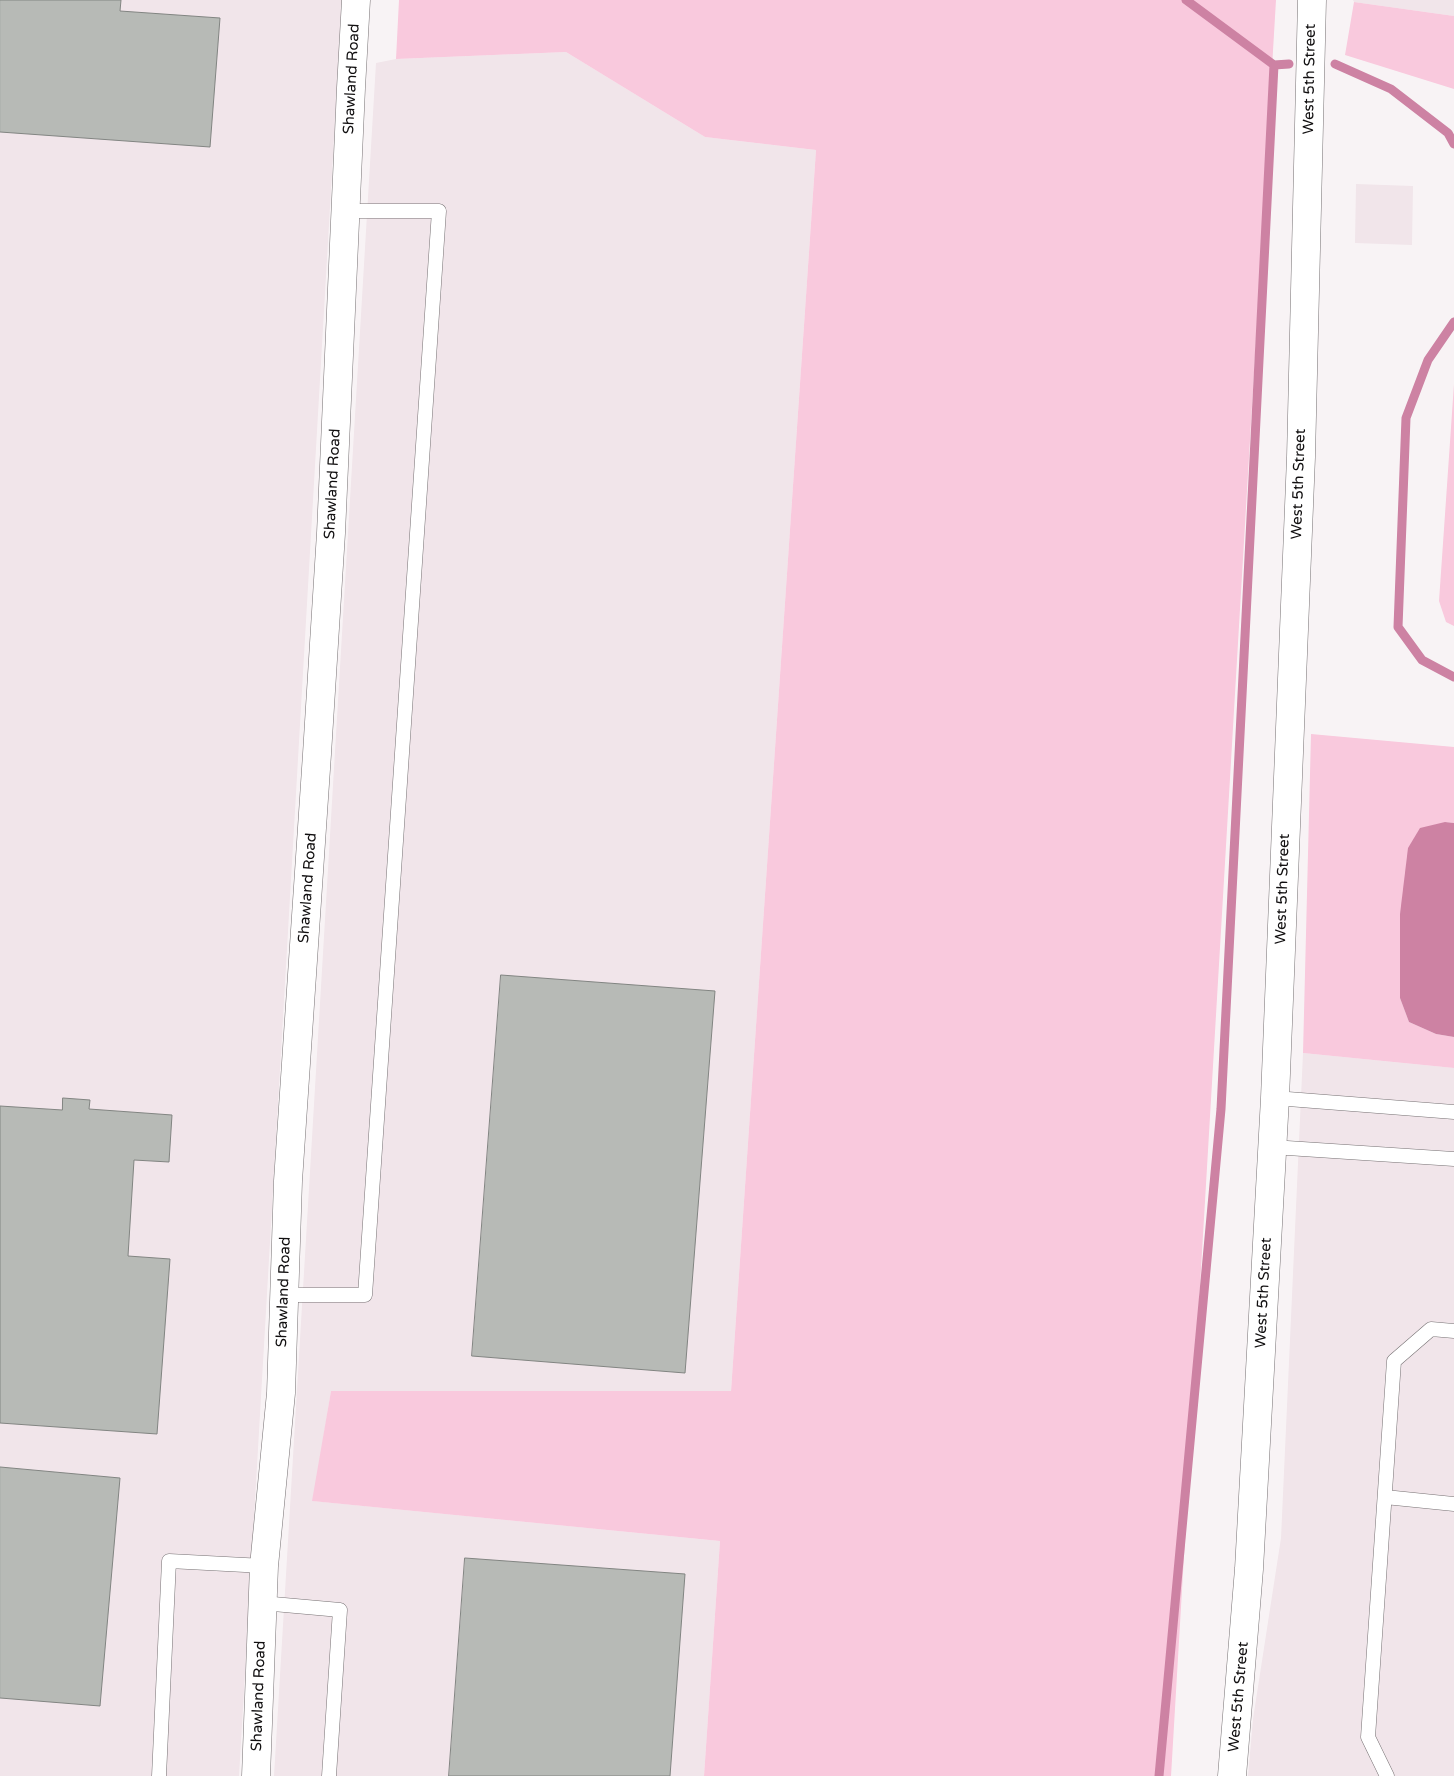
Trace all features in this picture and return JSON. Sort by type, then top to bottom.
[{"type":"street","name":"Shawland Road","points":[[256,1776],[264,1566],[281,1394],[288,1181],[331,533],[356,0]]},
{"type":"street","name":"West 5th Street","points":[[1232,1776],[1250,1559],[1275,1098],[1301,457],[1312,0]]},
{"type":"lane","points":[[284,1295],[365,1295],[438,211],[345,211]]},
{"type":"lane","points":[[1275,1098],[1454,1112]]},
{"type":"lane","points":[[1272,1147],[1454,1159]]},
{"type":"lane","points":[[1387,1776],[1368,1737],[1394,1362],[1431,1329],[1454,1331]]},
{"type":"lane","points":[[1385,1497],[1454,1504]]},
{"type":"lane","points":[[159,1776],[169,1561],[264,1566]]},
{"type":"lane","points":[[262,1603],[340,1610],[329,1776]]},
{"type":"shaded area","points":[[0,0],[342,0],[239,1776],[0,1776]]},
{"type":"shaded area","points":[[399,0],[1276,0],[1171,1776],[704,1776],[720,1541],[312,1501],[331,1391],[731,1391],[816,150],[705,137],[566,52],[396,59]]},
{"type":"shaded area","points":[[1353,0],[1454,0],[1454,16],[1354,2]]},
{"type":"shaded area","points":[[1354,2],[1454,16],[1454,89],[1345,55]]},
{"type":"shaded area","points":[[566,52],[705,137],[816,150],[731,1391],[331,1391],[313,1501],[720,1541],[704,1776],[274,1776],[376,63],[396,59]]},
{"type":"shaded area","points":[[1356,184],[1413,186],[1412,245],[1355,243]]},
{"type":"shaded area","points":[[1454,384],[1454,626],[1446,622],[1439,601]]},
{"type":"shaded area","points":[[1311,734],[1454,747],[1454,823],[1445,822],[1400,914],[1400,998],[1409,1022],[1436,1034],[1454,1037],[1454,1068],[1303,1053]]},
{"type":"shaded area","points":[[1445,822],[1454,823],[1454,1037],[1436,1034],[1409,1022],[1400,998],[1400,914],[1408,848],[1420,828]]},
{"type":"shaded area","points":[[1303,1053],[1454,1068],[1454,1776],[1248,1776],[1253,1719],[1281,1538]]},
{"type":"building","points":[[0,0],[121,0],[120,11],[220,18],[210,147],[0,132]]},
{"type":"building","points":[[501,975],[715,991],[685,1373],[472,1356]]},
{"type":"building","points":[[63,1098],[90,1100],[89,1109],[172,1115],[169,1162],[134,1160],[128,1256],[170,1259],[157,1434],[0,1423],[0,1106],[62,1110]]},
{"type":"building","points":[[0,1467],[120,1478],[100,1706],[0,1698]]},
{"type":"building","points":[[465,1558],[685,1574],[670,1776],[449,1776]]},
{"type":"waterway","points":[[1186,0],[1274,65],[1289,64]]},
{"type":"waterway","points":[[1335,64],[1391,89],[1448,133],[1454,144]]},
{"type":"waterway","points":[[1159,1776],[1221,1109],[1274,65]]},
{"type":"waterway","points":[[1454,322],[1428,360],[1406,418],[1398,627],[1422,660],[1454,677]]}]
